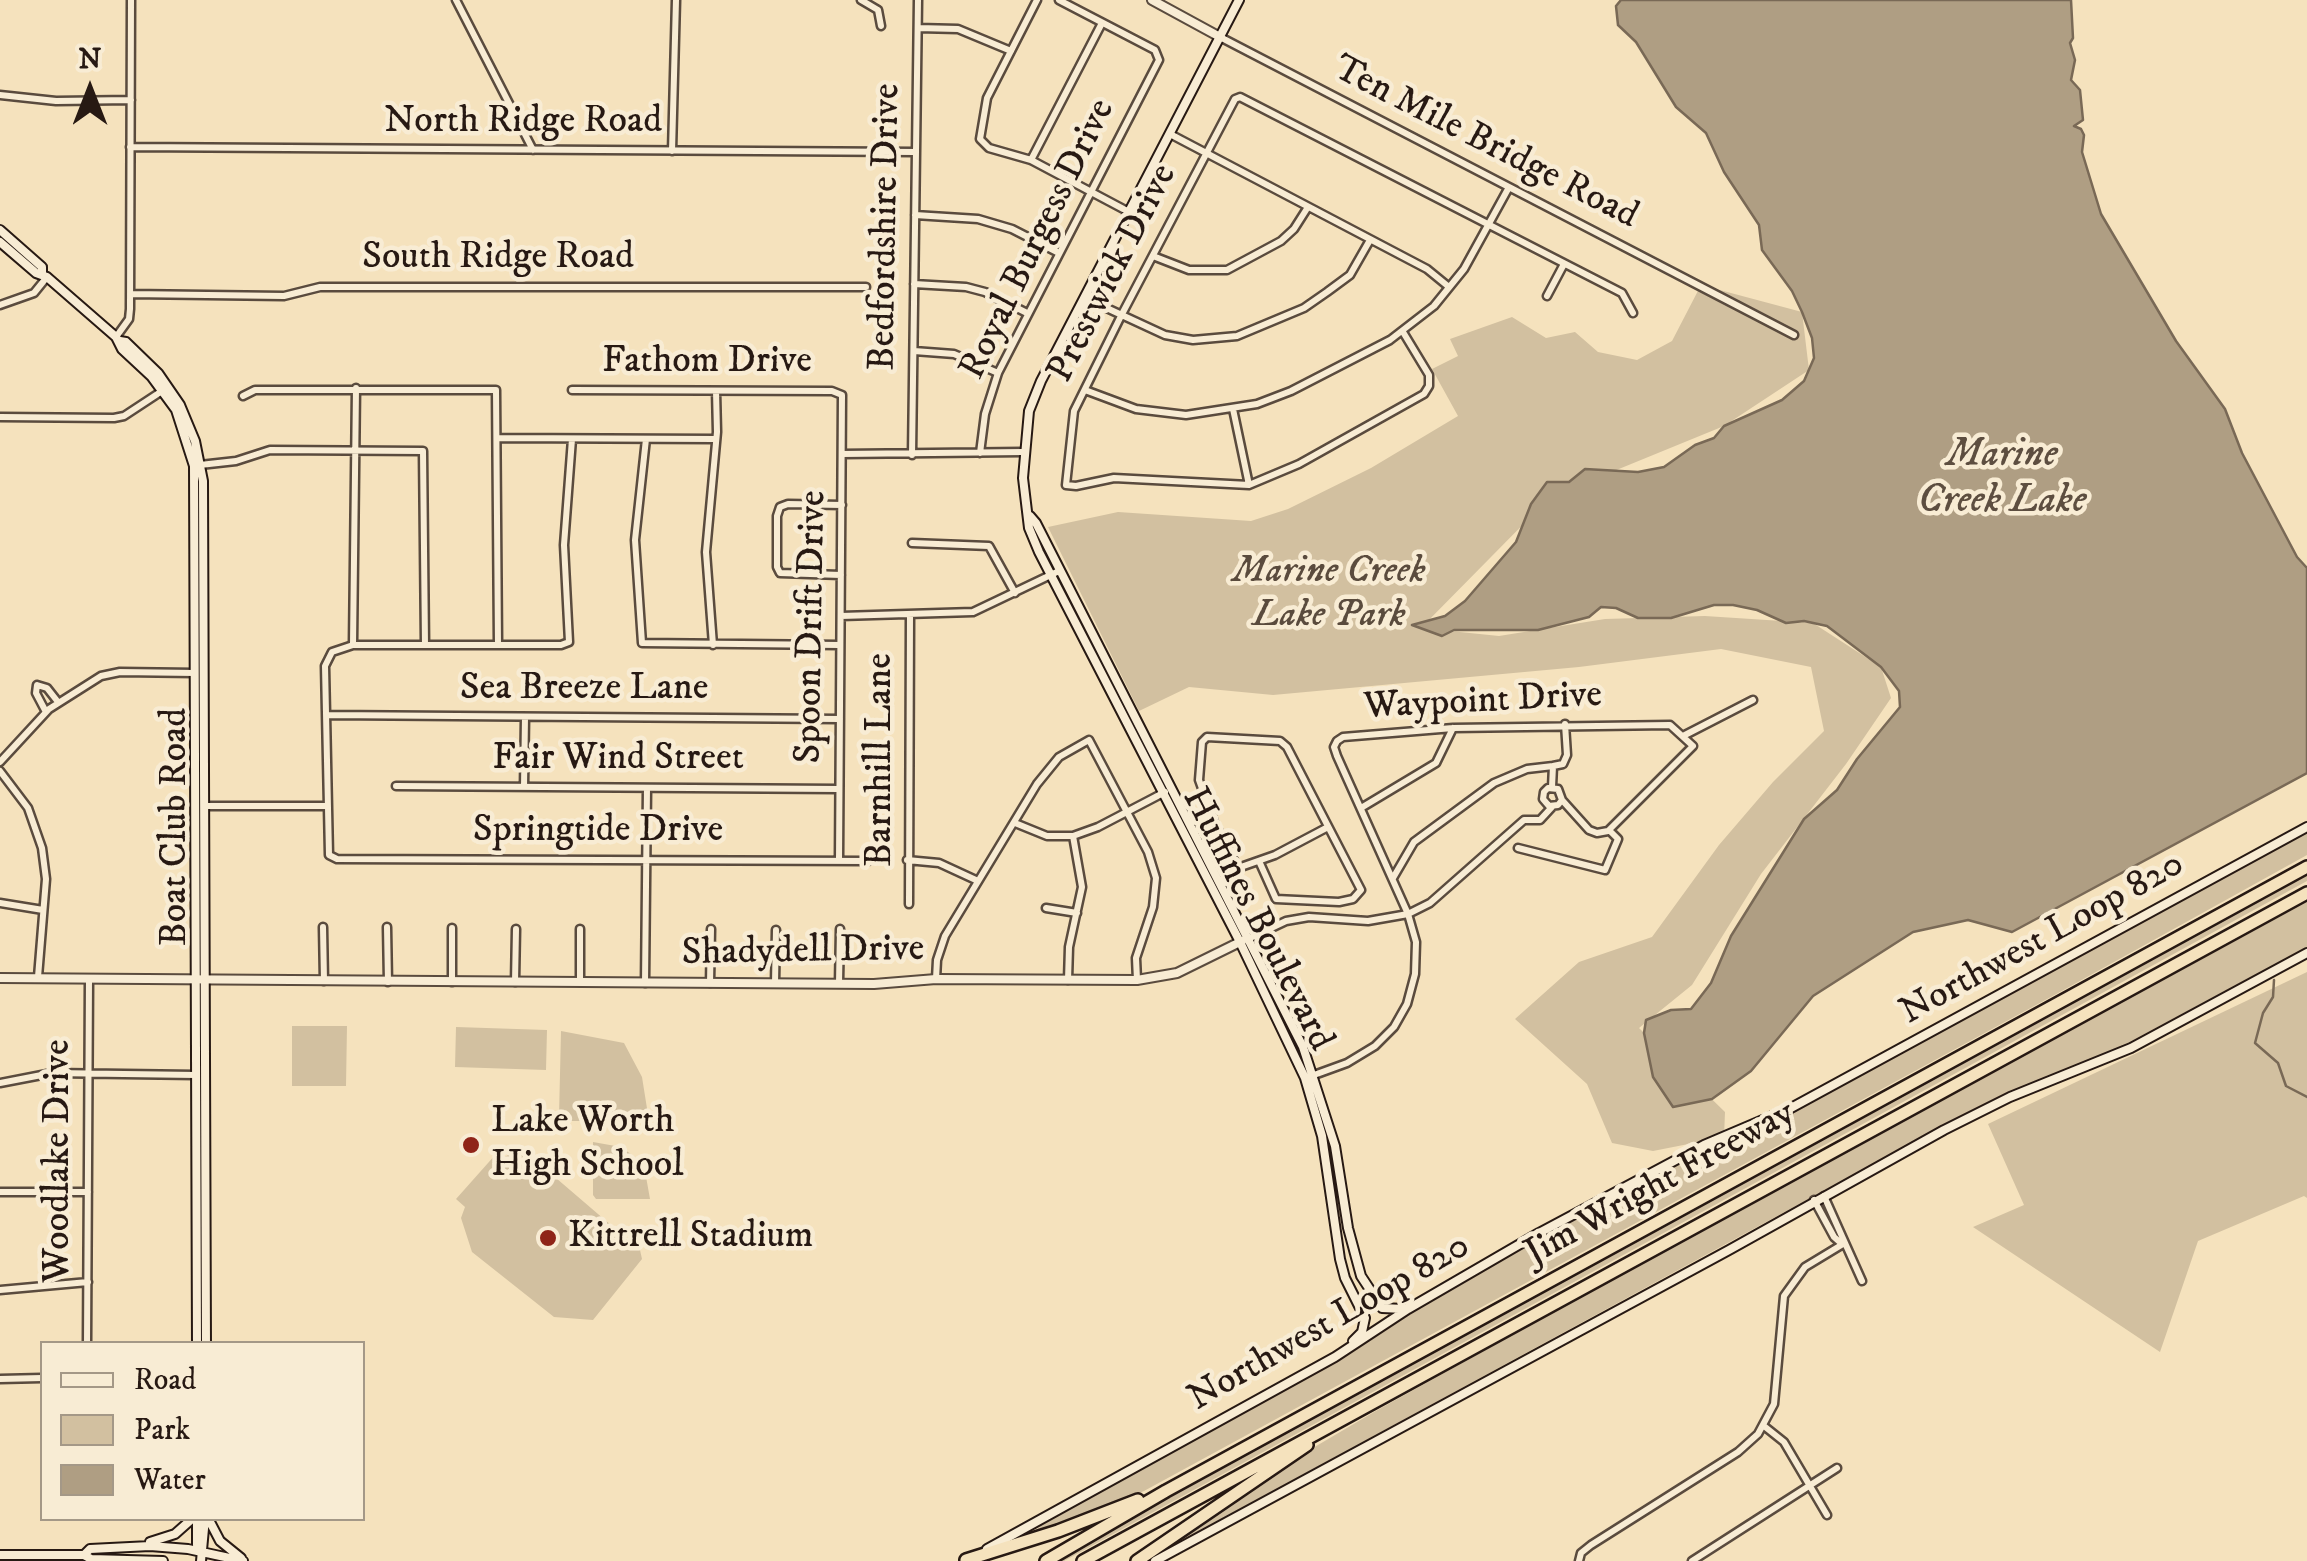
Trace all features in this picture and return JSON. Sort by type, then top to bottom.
[{"type":"highway","name":"Jim Wright Freeway","points":[[1046,1561],[1166,1490],[2307,867]]},
{"type":"highway","name":"Jim Wright Freeway","points":[[1083,1561],[2307,896]]},
{"type":"highway","points":[[1136,1561],[1308,1444],[1360,1416],[1366,1406]]},
{"type":"highway","points":[[965,1560],[1058,1531],[1166,1490]]},
{"type":"main road","name":"Ten Mile Bridge Road","points":[[1152,0],[1220,37]]},
{"type":"main road","name":"Huffines Boulevard","points":[[1238,1],[1029,411],[1023,452],[1029,528],[1244,941],[1309,1076],[1335,1146],[1360,1276],[1374,1302],[1382,1308],[1408,1309]]},
{"type":"main road","name":"Boat Club Road","points":[[0,230],[118,339],[140,354],[168,386],[188,422],[197,465],[205,868],[196,1075],[197,1341]]},
{"type":"main road","name":"Boat Club Road","points":[[0,242],[36,273],[45,274]]},
{"type":"main road","name":"Boat Club Road","points":[[118,339],[122,349],[163,390],[176,410],[197,465]]},
{"type":"main road","name":"Boat Club Road","points":[[200,673],[196,777],[206,1341]]},
{"type":"main road","points":[[196,777],[200,782],[201,861],[205,868]]},
{"type":"main road","name":"Northwest Loop 820","points":[[965,1560],[1335,1357],[1408,1309],[1704,1145],[1791,1108],[2307,827]]},
{"type":"main road","name":"Shadydell Drive","points":[[0,978],[839,984],[936,979],[1137,980],[1177,972],[1244,941]]},
{"type":"main road","points":[[1155,1561],[2010,1096],[2131,1048],[2307,953]]},
{"type":"main road","name":"Huffines Boulevard","points":[[1309,1076],[1345,1278],[1365,1318],[1362,1332],[1335,1357]]},
{"type":"main road","points":[[1335,1230],[1348,1228]]},
{"type":"main road","points":[[84,1555],[90,1550],[157,1541],[175,1534],[191,1521]]},
{"type":"main road","points":[[195,1521],[201,1556]]},
{"type":"main road","points":[[201,1556],[207,1521]]},
{"type":"main road","points":[[209,1521],[220,1541],[244,1561]]},
{"type":"main road","points":[[118,1546],[244,1561]]},
{"type":"main road","points":[[0,1556],[84,1555],[91,1559],[163,1561]]},
{"type":"street","points":[[118,339],[128,319],[130,294],[131,0]]},
{"type":"street","points":[[456,0],[533,150]]},
{"type":"street","points":[[672,151],[676,0]]},
{"type":"street","points":[[861,0],[878,10],[881,26]]},
{"type":"street","name":"Bedfordshire Drive","points":[[912,455],[918,0]]},
{"type":"street","points":[[1037,0],[987,98],[980,140],[989,148],[1031,160],[1129,212]]},
{"type":"street","points":[[1031,160],[1102,23],[1059,0]]},
{"type":"street","name":"Royal Burgess Drive","points":[[980,452],[984,414],[998,373],[1159,56],[1155,50],[1102,23]]},
{"type":"street","points":[[918,28],[958,29],[1011,51]]},
{"type":"street","name":"Ten Mile Bridge Road","points":[[1220,37],[1794,336]]},
{"type":"street","points":[[0,95],[56,101],[131,100]]},
{"type":"street","name":"Prestwick Drive","points":[[1249,485],[1114,478],[1066,485],[1072,422],[1085,390],[1235,100],[1240,97],[1490,226]]},
{"type":"street","points":[[1170,134],[1428,269],[1450,287]]},
{"type":"street","name":"North Ridge Road","points":[[130,147],[916,152]]},
{"type":"street","points":[[1085,390],[1136,409],[1170,415],[1233,409],[1274,399],[1402,332],[1434,306],[1490,226],[1508,189]]},
{"type":"street","points":[[1153,256],[1189,270],[1226,270],[1281,242],[1308,207]]},
{"type":"street","points":[[916,215],[978,220],[1012,230],[1060,254]]},
{"type":"street","points":[[1490,226],[1622,294],[1633,312]]},
{"type":"street","points":[[1084,298],[1164,335],[1193,340],[1238,336],[1304,308],[1327,292],[1350,275],[1370,240]]},
{"type":"street","points":[[1547,296],[1564,264]]},
{"type":"street","points":[[0,305],[34,293],[45,274]]},
{"type":"street","points":[[914,284],[966,287],[1027,314]]},
{"type":"street","name":"South Ridge Road","points":[[130,294],[284,296],[320,287],[866,287]]},
{"type":"street","points":[[1233,409],[1249,485],[1356,435],[1424,394],[1429,375],[1402,332]]},
{"type":"street","points":[[914,351],[954,354],[998,373]]},
{"type":"street","points":[[354,644],[356,388]]},
{"type":"street","points":[[0,417],[114,418],[124,416],[163,390]]},
{"type":"street","points":[[243,396],[255,390],[496,390],[498,645]]},
{"type":"street","name":"Fathom Drive","points":[[572,390],[832,391],[842,395]]},
{"type":"street","points":[[713,645],[706,552],[716,391]]},
{"type":"street","name":"Spoon Drift Drive","points":[[839,860],[842,395]]},
{"type":"street","points":[[497,438],[715,439]]},
{"type":"street","points":[[205,806],[328,806],[326,666],[332,652],[354,644],[569,643],[564,545],[572,438]]},
{"type":"street","points":[[646,439],[635,540],[642,643],[841,645]]},
{"type":"street","points":[[197,465],[236,462],[270,450],[423,451],[425,644]]},
{"type":"street","points":[[842,454],[1023,452]]},
{"type":"street","points":[[842,505],[780,507],[777,567],[783,574],[842,575]]},
{"type":"street","points":[[912,542],[989,546],[1015,593]]},
{"type":"street","points":[[841,616],[974,612],[1055,574]]},
{"type":"street","name":"Barnhill Lane","points":[[909,904],[910,615]]},
{"type":"street","points":[[0,762],[46,712],[87,682],[110,674],[200,673]]},
{"type":"street","points":[[46,712],[36,693],[37,685],[46,688],[58,702]]},
{"type":"street","points":[[1682,736],[1753,700]]},
{"type":"street","name":"Sea Breeze Lane","points":[[328,715],[840,719]]},
{"type":"street","points":[[524,787],[526,717]]},
{"type":"street","points":[[1392,879],[1414,842],[1494,782],[1527,769],[1563,764],[1567,755],[1565,724]]},
{"type":"street","name":"Waypoint Drive","points":[[1309,1076],[1347,1062],[1374,1046],[1408,1004],[1415,974],[1416,942],[1408,914],[1338,756],[1334,746],[1337,740],[1453,728],[1670,724],[1694,746],[1609,830]]},
{"type":"street","points":[[1361,808],[1436,763],[1453,728]]},
{"type":"street","name":"Huffines Boulevard","points":[[1258,861],[1238,868],[1214,822],[1199,780],[1202,742],[1207,737],[1280,741],[1287,747],[1328,828]]},
{"type":"street","points":[[936,979],[939,948],[1049,767],[1070,748],[1089,740],[1148,852],[1156,878],[1154,907],[1136,958],[1137,980]]},
{"type":"street","points":[[1553,766],[1552,787],[1542,796],[1552,807],[1562,800]]},
{"type":"street","points":[[0,771],[23,800],[39,836],[46,880],[38,977]]},
{"type":"street","name":"Fair Wind Street","points":[[396,786],[839,789]]},
{"type":"street","points":[[1518,848],[1605,870],[1618,838],[1609,830],[1597,834],[1589,830],[1562,800],[1560,791],[1552,787]]},
{"type":"street","points":[[645,983],[647,788]]},
{"type":"street","points":[[1015,823],[1047,836],[1073,836],[1166,792]]},
{"type":"street","name":"Springtide Drive","points":[[328,806],[329,855],[337,859],[868,861]]},
{"type":"street","name":"Shadydell Drive","points":[[1244,941],[1286,921],[1368,921],[1408,914],[1430,904],[1524,820],[1540,820],[1552,807]]},
{"type":"street","points":[[1328,828],[1361,890],[1353,898],[1339,902],[1276,899],[1258,861],[1328,828]]},
{"type":"street","points":[[1068,980],[1069,947],[1082,887],[1073,836]]},
{"type":"street","points":[[907,860],[939,863],[978,881]]},
{"type":"street","points":[[0,903],[43,910]]},
{"type":"street","points":[[1046,908],[1077,914]]},
{"type":"street","points":[[323,927],[324,982]]},
{"type":"street","points":[[388,928],[388,982]]},
{"type":"street","points":[[452,928],[452,982]]},
{"type":"street","points":[[710,983],[712,928]]},
{"type":"street","points":[[580,929],[580,982]]},
{"type":"street","points":[[515,982],[516,930]]},
{"type":"street","points":[[775,983],[776,930]]},
{"type":"street","points":[[839,984],[840,930]]},
{"type":"street","name":"Woodlake Drive","points":[[87,1341],[89,979]]},
{"type":"street","points":[[0,1083],[52,1073],[196,1075]]},
{"type":"street","points":[[0,1192],[88,1192]]},
{"type":"street","points":[[1824,1195],[1862,1280]]},
{"type":"street","points":[[1814,1200],[1834,1238],[1843,1244]]},
{"type":"street","points":[[1580,1561],[1585,1549],[1738,1452],[1764,1426],[1774,1404],[1784,1296],[1805,1267],[1843,1244]]},
{"type":"street","points":[[0,1290],[88,1282]]},
{"type":"street","points":[[0,1379],[40,1378]]},
{"type":"street","points":[[1764,1426],[1784,1442],[1827,1516]]},
{"type":"street","points":[[1692,1561],[1837,1468]]},
{"type":"green space","name":"Marine Creek Lake Park","points":[[1701,285],[1802,312],[1809,370],[1724,426],[1614,471],[1560,487],[1421,628],[1499,636],[1605,619],[1705,616],[1813,623],[1881,667],[1891,698],[1846,764],[1761,874],[1692,985],[1639,1028],[1725,1112],[1724,1137],[1653,1151],[1612,1143],[1587,1084],[1515,1019],[1579,962],[1652,937],[1719,845],[1824,731],[1811,667],[1721,649],[1579,667],[1273,695],[1189,687],[1139,711],[1048,527],[1118,512],[1251,521],[1288,509],[1371,468],[1458,416],[1432,369],[1458,356],[1450,339],[1512,317],[1546,338],[1575,332],[1598,352],[1637,360],[1672,341]]},
{"type":"green space","points":[[2307,831],[2307,855],[2060,992],[1144,1491],[1033,1532],[1039,1524],[1354,1351],[1442,1293],[1536,1240],[1702,1150],[1801,1107]]},
{"type":"green space","points":[[2307,871],[2307,881],[1064,1561],[1054,1561]]},
{"type":"green space","points":[[2307,902],[2307,947],[2124,1045],[1946,1124],[1148,1559],[1301,1455],[1374,1412]]},
{"type":"green space","points":[[2307,972],[2307,1198],[2198,1241],[2160,1352],[1973,1227],[2024,1205],[1988,1124]]},
{"type":"green space","points":[[292,1026],[347,1026],[346,1086],[292,1086]]},
{"type":"green space","points":[[456,1027],[547,1030],[546,1070],[455,1067]]},
{"type":"green space","points":[[561,1031],[624,1043],[642,1077],[649,1121],[562,1121]]},
{"type":"green space","points":[[593,1142],[621,1147],[635,1157],[645,1171],[650,1199],[596,1199]]},
{"type":"green space","name":"Kittrell Stadium","points":[[515,1152],[528,1154],[640,1250],[642,1259],[593,1320],[554,1317],[472,1252],[461,1218],[465,1207],[456,1199],[496,1154],[502,1158]]},
{"type":"water","name":"Marine Creek Lake","points":[[1621,0],[2071,0],[2070,43],[2075,60],[2071,80],[2080,90],[2083,120],[2074,126],[2084,135],[2082,152],[2101,214],[2176,341],[2225,409],[2242,453],[2297,557],[2307,568],[2307,773],[2012,932],[1968,920],[1913,932],[1813,996],[1751,1071],[1712,1099],[1673,1107],[1653,1077],[1644,1033],[1646,1020],[1671,1010],[1691,1009],[1711,983],[1731,936],[1804,819],[1837,790],[1900,707],[1899,691],[1881,667],[1827,626],[1804,621],[1786,623],[1733,605],[1714,605],[1671,618],[1638,618],[1616,608],[1601,607],[1589,617],[1538,630],[1454,630],[1442,636],[1412,625],[1445,616],[1465,601],[1516,542],[1531,504],[1547,482],[1569,482],[1585,469],[1638,472],[1664,467],[1695,445],[1714,438],[1724,426],[1782,400],[1804,381],[1814,358],[1812,338],[1792,291],[1762,250],[1759,225],[1724,172],[1706,133],[1676,107],[1636,42],[1618,25],[1616,6]]},
{"type":"waterway","points":[[2274,980],[2273,997],[2263,1013],[2255,1043],[2278,1063],[2286,1086],[2307,1097]]},
{"type":"place","name":"Lake Worth High School","points":[[471,1145]]},
{"type":"place","name":"Kittrell Stadium","points":[[548,1238]]}]
